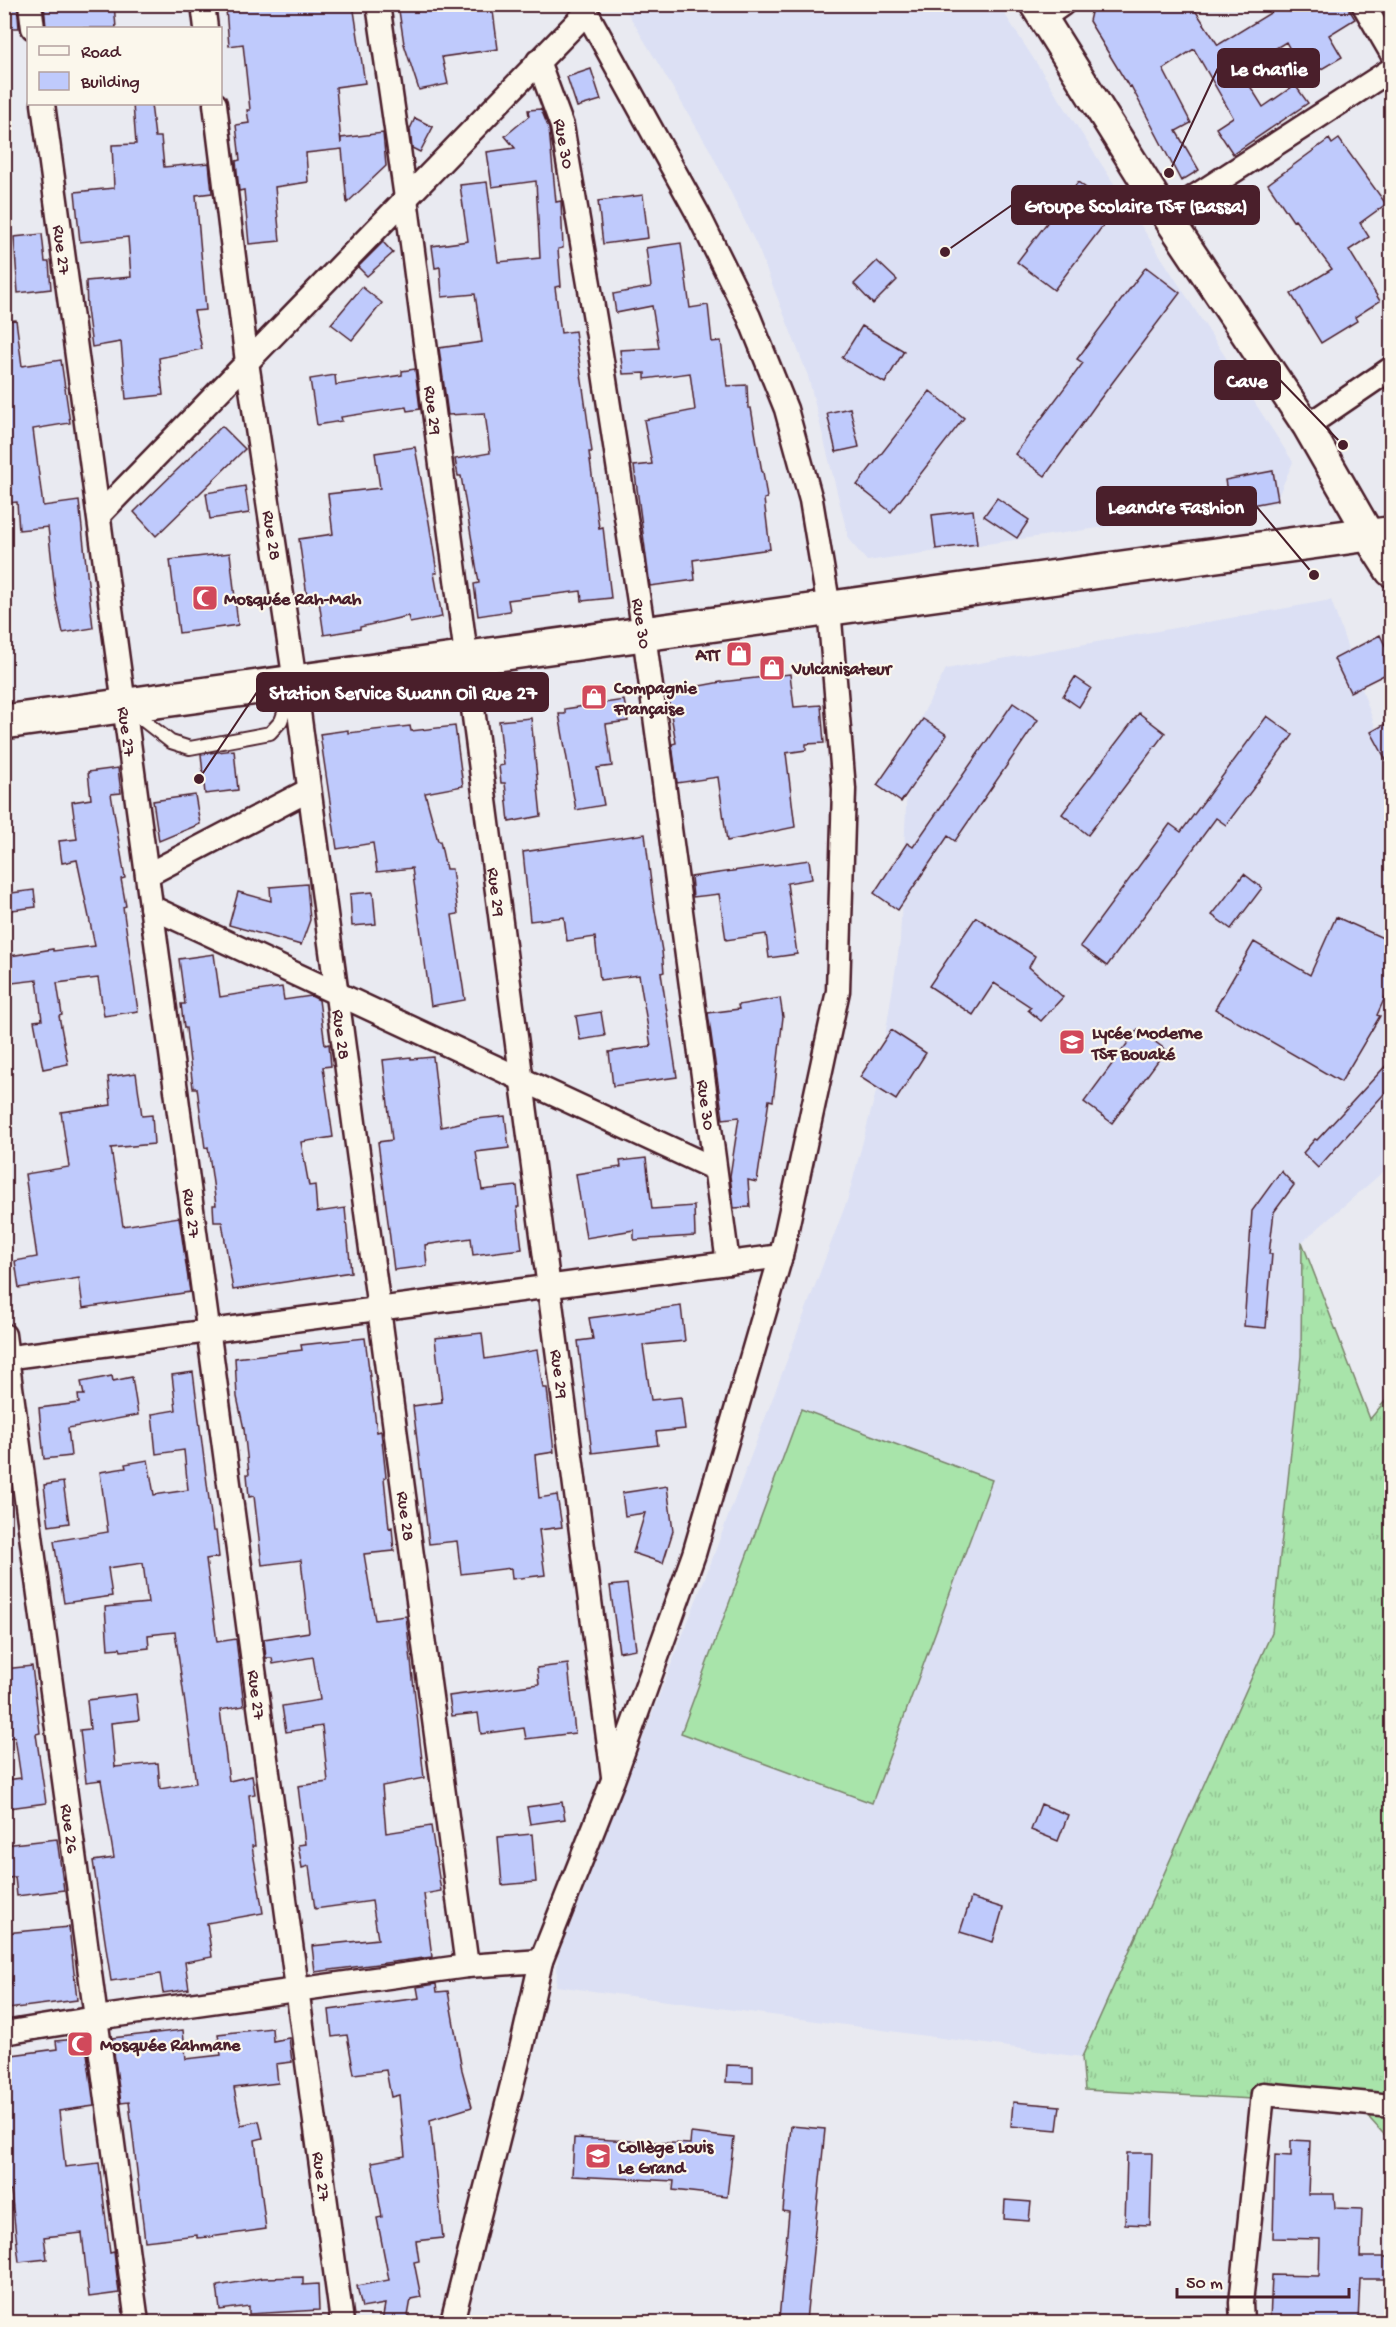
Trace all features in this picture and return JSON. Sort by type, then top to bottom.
[{"type":"main road","points":[[4,722],[1380,532],[1392,570]]},
{"type":"street","points":[[30,4],[33,27]]},
{"type":"street","points":[[203,4],[206,27]]},
{"type":"street","name":"Rue 29","points":[[378,4],[406,198],[613,1780]]},
{"type":"street","points":[[1363,4],[1392,54]]},
{"type":"street","points":[[99,515],[538,61],[584,8],[698,214],[753,327],[786,409],[811,500],[830,608],[844,789],[838,991],[781,1256],[694,1554],[613,1780],[541,1961],[520,2056],[452,2322]]},
{"type":"street","points":[[1047,9],[1166,215],[1380,532]]},
{"type":"street","name":"Rue 30","points":[[538,61],[562,126],[601,354],[644,634],[728,1263]]},
{"type":"street","points":[[1166,215],[1392,69]]},
{"type":"street","name":"Rue 27","points":[[43,105],[342,2322]]},
{"type":"street","name":"Rue 28","points":[[215,105],[246,362],[295,682],[467,1966]]},
{"type":"street","points":[[1307,426],[1392,368]]},
{"type":"street","points":[[147,875],[309,790]]},
{"type":"street","points":[[151,907],[715,1169]]},
{"type":"street","points":[[6,1358],[781,1256]]},
{"type":"street","name":"Rue 26","points":[[4,1335],[137,2322]]},
{"type":"street","points":[[4,2032],[467,1966],[541,1961]]},
{"type":"street","points":[[1242,2322],[1241,2304],[1263,2094],[1392,2106]]},
{"type":"lane","points":[[124,706],[171,742],[190,748],[270,733],[281,720],[295,682]]},
{"type":"shaded area","points":[[623,5],[999,5],[1293,462],[1275,503],[867,561],[849,540],[808,376],[758,248],[710,150]]},
{"type":"shaded area","name":"Lycée Moderne TSF Bouaké","points":[[1331,600],[1391,772],[1391,1165],[1302,1242],[1301,1356],[1272,1632],[1082,2057],[556,1986],[558,1956],[711,1562],[848,1198],[877,1088],[900,941],[909,741],[946,669]]},
{"type":"green space","points":[[1302,1242],[1370,1419],[1391,1394],[1391,2142],[1353,2100],[1272,2100],[1085,2090],[1082,2057],[1272,1632],[1301,1356]]},
{"type":"green space","points":[[801,1409],[992,1480],[872,1803],[681,1733]]},
{"type":"building","points":[[4,4],[17,4],[19,28],[4,28]]},
{"type":"building","points":[[44,4],[114,4],[116,27],[46,27]]},
{"type":"building","points":[[244,4],[353,4],[365,83],[336,87],[341,144],[341,138],[383,133],[386,166],[347,203],[342,149],[306,153],[308,182],[275,187],[280,241],[249,244],[244,190],[239,191],[236,161],[240,160],[236,125],[249,123],[247,110],[250,110],[243,44],[229,46],[226,9],[244,7]]},
{"type":"building","points":[[398,4],[492,4],[498,49],[442,57],[448,84],[419,90],[404,44]]},
{"type":"building","points":[[1093,4],[1191,4],[1218,45],[1285,4],[1346,4],[1355,19],[1329,35],[1342,57],[1306,78],[1286,42],[1240,70],[1263,107],[1295,85],[1308,103],[1233,154],[1216,128],[1233,117],[1194,49],[1163,69],[1191,123],[1176,131],[1199,170],[1181,181],[1131,86],[1129,87],[1089,21]]},
{"type":"building","points":[[591,69],[601,100],[577,107],[567,77]]},
{"type":"building","points":[[133,105],[151,105],[155,137],[161,137],[164,167],[209,163],[212,193],[196,195],[206,310],[194,311],[202,349],[159,358],[163,395],[126,399],[121,342],[92,347],[86,281],[131,277],[128,237],[80,242],[75,192],[114,188],[112,145],[136,144]]},
{"type":"building","points":[[541,109],[549,129],[556,202],[561,201],[563,248],[558,249],[561,286],[555,287],[561,333],[575,331],[592,452],[589,452],[599,528],[603,527],[611,598],[582,601],[581,591],[508,600],[510,611],[478,616],[474,584],[479,583],[461,476],[458,476],[455,459],[490,453],[485,413],[448,415],[439,348],[482,342],[475,294],[442,297],[440,267],[435,268],[432,246],[468,241],[460,185],[487,182],[498,262],[540,258],[536,181],[492,187],[487,152],[515,148],[505,136],[529,116],[528,110]]},
{"type":"building","points":[[415,118],[433,127],[420,152],[412,148],[410,129]]},
{"type":"building","points":[[1329,139],[1332,144],[1339,139],[1386,204],[1360,223],[1369,237],[1349,250],[1380,301],[1355,317],[1357,321],[1321,343],[1291,294],[1332,269],[1295,220],[1293,221],[1268,184]]},
{"type":"building","points":[[1078,182],[1115,210],[1054,290],[1017,262]]},
{"type":"building","points":[[643,195],[648,238],[603,244],[598,201]]},
{"type":"building","points":[[42,234],[45,262],[49,262],[51,289],[18,293],[14,237]]},
{"type":"building","points":[[383,242],[393,253],[367,276],[358,267]]},
{"type":"building","points":[[681,243],[690,308],[708,305],[712,342],[721,341],[727,386],[747,385],[748,408],[751,408],[767,498],[764,499],[770,549],[693,560],[695,580],[650,586],[634,466],[652,464],[644,420],[695,410],[690,373],[645,379],[645,373],[623,374],[620,350],[659,348],[652,306],[616,313],[613,294],[651,287],[646,248]]},
{"type":"building","points":[[877,261],[897,280],[873,304],[854,284]]},
{"type":"building","points":[[1146,267],[1180,293],[1045,476],[1015,454],[1083,363],[1077,359]]},
{"type":"building","points":[[362,287],[382,303],[352,340],[331,324]]},
{"type":"building","points":[[16,320],[22,366],[61,360],[70,423],[33,429],[43,506],[79,501],[93,628],[63,633],[56,600],[48,527],[19,530],[17,502],[8,503],[4,481],[4,321]]},
{"type":"building","points":[[862,326],[904,351],[885,383],[842,358]]},
{"type":"building","points":[[415,369],[420,409],[407,411],[406,407],[341,417],[342,421],[317,425],[310,379],[335,375],[336,385],[402,375],[402,371]]},
{"type":"building","points":[[930,391],[964,418],[891,512],[857,485]]},
{"type":"building","points":[[850,408],[859,447],[836,452],[827,413]]},
{"type":"building","points":[[222,426],[245,449],[156,536],[134,512]]},
{"type":"building","points":[[415,447],[429,522],[437,573],[434,573],[442,617],[410,623],[408,616],[360,627],[360,629],[324,635],[319,601],[308,603],[299,539],[333,534],[328,494],[380,488],[375,453]]},
{"type":"building","points":[[1273,471],[1278,500],[1230,509],[1225,480]]},
{"type":"building","points":[[245,486],[249,513],[210,519],[206,493]]},
{"type":"building","points":[[997,498],[1029,520],[1017,538],[984,516]]},
{"type":"building","points":[[973,510],[977,544],[936,549],[932,515]]},
{"type":"building","points":[[230,553],[238,625],[179,633],[170,560]]},
{"type":"building","points":[[1380,635],[1392,660],[1392,671],[1350,692],[1334,659]]},
{"type":"building","points":[[790,674],[794,707],[821,705],[824,743],[806,744],[806,750],[786,753],[795,827],[727,841],[718,777],[677,783],[672,744],[676,743],[667,692],[721,682]]},
{"type":"building","points":[[1075,677],[1091,688],[1079,707],[1063,696]]},
{"type":"building","points":[[624,700],[628,721],[606,724],[612,766],[597,768],[604,805],[576,810],[559,714],[565,714],[565,709]]},
{"type":"building","points":[[1013,703],[1038,720],[955,841],[948,836],[898,910],[874,893],[907,843],[913,847]]},
{"type":"building","points":[[1139,713],[1165,733],[1088,835],[1062,814]]},
{"type":"building","points":[[1267,716],[1293,735],[1226,825],[1216,818],[1107,966],[1080,946],[1170,824],[1181,832]]},
{"type":"building","points":[[531,718],[541,816],[509,822],[505,783],[501,783],[499,766],[504,765],[499,721]]},
{"type":"building","points":[[923,719],[947,735],[901,802],[877,785]]},
{"type":"building","points":[[1392,720],[1392,771],[1371,732]]},
{"type":"building","points":[[410,726],[411,731],[455,726],[463,786],[425,793],[446,869],[452,869],[458,914],[452,915],[465,1000],[431,1006],[412,868],[377,872],[373,843],[337,849],[320,734]]},
{"type":"building","points":[[234,750],[238,790],[205,794],[201,754]]},
{"type":"building","points":[[118,768],[121,793],[111,794],[125,878],[121,879],[126,906],[123,907],[138,1011],[104,1016],[98,978],[57,983],[62,1015],[59,1016],[68,1064],[43,1069],[34,1021],[42,1020],[37,980],[4,984],[4,957],[53,949],[53,951],[95,946],[77,860],[62,863],[59,841],[77,839],[72,802],[91,799],[88,772]]},
{"type":"building","points":[[195,795],[200,824],[159,841],[153,801]]},
{"type":"building","points":[[645,834],[662,951],[664,972],[661,973],[677,1077],[613,1086],[609,1052],[651,1046],[639,975],[600,980],[595,937],[567,941],[564,917],[530,921],[523,852]]},
{"type":"building","points":[[809,860],[812,879],[787,883],[797,954],[769,958],[766,934],[726,940],[719,894],[693,897],[691,877]]},
{"type":"building","points":[[1244,874],[1262,888],[1231,929],[1212,915]]},
{"type":"building","points":[[307,884],[310,920],[301,945],[229,925],[238,892],[271,901],[270,887]]},
{"type":"building","points":[[34,890],[36,907],[4,911],[4,894]]},
{"type":"building","points":[[373,892],[376,924],[352,926],[350,894]]},
{"type":"building","points":[[976,917],[1035,956],[1029,967],[1063,997],[1041,1021],[1028,1010],[1031,1007],[994,983],[973,1015],[929,986]]},
{"type":"building","points":[[1336,917],[1392,942],[1392,982],[1377,1015],[1380,1016],[1341,1082],[1215,1009],[1254,942],[1310,975]]},
{"type":"building","points":[[214,954],[220,997],[282,987],[284,1000],[311,996],[319,1000],[325,1045],[329,1044],[331,1066],[323,1067],[333,1137],[301,1142],[309,1186],[315,1185],[317,1212],[345,1208],[351,1272],[233,1290],[222,1222],[214,1222],[213,1205],[216,1205],[208,1147],[205,1148],[197,1088],[193,1088],[181,1004],[185,1004],[179,959]]},
{"type":"building","points":[[780,998],[783,1017],[773,1101],[769,1100],[757,1182],[748,1180],[750,1207],[734,1208],[730,1176],[739,1117],[723,1119],[708,1013],[739,1009],[738,1005]]},
{"type":"building","points":[[601,1012],[605,1036],[580,1040],[576,1016]]},
{"type":"building","points":[[1138,1029],[1166,1050],[1112,1123],[1084,1102]]},
{"type":"building","points":[[891,1030],[926,1053],[896,1100],[860,1077]]},
{"type":"building","points":[[411,1057],[411,1059],[433,1057],[441,1127],[505,1116],[509,1148],[476,1152],[482,1190],[517,1186],[522,1249],[473,1255],[471,1238],[425,1245],[427,1266],[394,1270],[378,1142],[392,1140],[383,1060]]},
{"type":"building","points":[[1392,1059],[1392,1085],[1318,1168],[1303,1153]]},
{"type":"building","points":[[136,1073],[142,1116],[152,1115],[154,1144],[111,1148],[123,1226],[179,1217],[190,1292],[83,1308],[79,1278],[19,1288],[15,1261],[37,1257],[25,1174],[69,1167],[61,1112],[111,1105],[108,1077]]},
{"type":"building","points":[[646,1158],[652,1209],[694,1206],[695,1236],[634,1240],[634,1230],[586,1238],[576,1174],[621,1167],[620,1161]]},
{"type":"building","points":[[1281,1171],[1294,1185],[1274,1212],[1269,1254],[1272,1254],[1266,1328],[1244,1326],[1252,1211]]},
{"type":"building","points":[[681,1306],[685,1341],[643,1345],[651,1400],[681,1397],[685,1429],[656,1432],[658,1445],[592,1453],[578,1341],[593,1339],[589,1318]]},
{"type":"building","points":[[482,1333],[485,1359],[537,1350],[543,1388],[547,1388],[554,1452],[535,1455],[539,1498],[557,1495],[562,1527],[539,1530],[545,1575],[512,1579],[511,1568],[461,1574],[457,1541],[429,1544],[413,1406],[442,1402],[435,1338]]},
{"type":"building","points":[[365,1338],[377,1432],[381,1431],[389,1528],[392,1527],[394,1551],[364,1554],[375,1620],[406,1616],[424,1778],[382,1786],[386,1833],[431,1826],[441,1891],[424,1894],[432,1957],[315,1972],[312,1946],[378,1939],[372,1901],[315,1909],[309,1866],[302,1868],[298,1845],[305,1844],[298,1786],[328,1782],[322,1726],[286,1732],[282,1706],[320,1700],[313,1657],[273,1664],[272,1658],[266,1658],[264,1639],[309,1632],[301,1560],[262,1565],[254,1496],[249,1497],[247,1474],[249,1474],[244,1429],[237,1397],[235,1358],[302,1350],[301,1345]]},
{"type":"building","points":[[193,1372],[213,1531],[216,1531],[219,1557],[206,1559],[217,1642],[236,1639],[244,1706],[220,1710],[229,1781],[252,1776],[255,1794],[249,1795],[255,1846],[252,1846],[263,1913],[207,1923],[212,1957],[185,1962],[189,1989],[163,1993],[160,1974],[111,1981],[93,1861],[114,1858],[101,1780],[86,1782],[80,1730],[90,1729],[87,1700],[136,1694],[139,1720],[111,1723],[115,1767],[158,1763],[160,1789],[196,1783],[175,1632],[148,1635],[149,1648],[121,1651],[120,1648],[108,1649],[105,1607],[148,1603],[143,1563],[108,1568],[112,1596],[64,1603],[54,1541],[108,1532],[100,1472],[126,1468],[125,1464],[148,1460],[154,1495],[188,1490],[184,1450],[156,1454],[152,1414],[176,1410],[172,1375]]},
{"type":"building","points":[[112,1376],[113,1381],[132,1377],[138,1415],[68,1428],[71,1456],[44,1459],[39,1408],[79,1403],[78,1395],[84,1395],[81,1382]]},
{"type":"building","points":[[63,1482],[69,1523],[49,1526],[44,1485]]},
{"type":"building","points":[[667,1486],[673,1531],[663,1563],[633,1553],[645,1513],[625,1516],[622,1493]]},
{"type":"building","points":[[627,1584],[636,1649],[619,1652],[610,1586]]},
{"type":"building","points":[[568,1664],[575,1733],[526,1739],[524,1728],[481,1734],[478,1713],[452,1716],[449,1696],[539,1684],[537,1668]]},
{"type":"building","points":[[32,1666],[40,1733],[36,1734],[46,1803],[9,1808],[6,1780],[21,1778],[15,1737],[4,1738],[4,1669]]},
{"type":"building","points":[[562,1802],[565,1819],[530,1824],[527,1807]]},
{"type":"building","points":[[1041,1804],[1068,1815],[1058,1841],[1031,1830]]},
{"type":"building","points":[[532,1834],[536,1882],[502,1885],[498,1837]]},
{"type":"building","points":[[57,1839],[64,1890],[17,1896],[15,1877],[4,1879],[4,1845]]},
{"type":"building","points":[[971,1898],[1003,1908],[993,1942],[960,1932]]},
{"type":"building","points":[[69,1927],[77,2000],[8,2009],[5,1985],[11,1984],[5,1933]]},
{"type":"building","points":[[436,1984],[437,1992],[448,1991],[462,2070],[472,2107],[430,2120],[443,2238],[416,2241],[419,2261],[414,2262],[421,2297],[411,2299],[407,2322],[382,2322],[385,2304],[362,2308],[357,2286],[389,2280],[377,2218],[382,2217],[372,2162],[405,2156],[399,2095],[391,2097],[386,2070],[354,2074],[347,2035],[332,2037],[329,2010],[419,1998],[417,1987]]},
{"type":"building","points":[[272,2028],[273,2041],[289,2038],[292,2062],[276,2064],[278,2083],[234,2088],[241,2125],[259,2121],[263,2138],[255,2140],[266,2229],[210,2237],[197,2238],[197,2235],[145,2241],[129,2102],[121,2103],[112,2038],[183,2030],[186,2059],[221,2055],[218,2034]]},
{"type":"building","points":[[85,2038],[94,2106],[59,2111],[65,2167],[99,2163],[110,2253],[114,2252],[119,2293],[89,2297],[82,2233],[44,2237],[47,2259],[19,2262],[11,2191],[4,2192],[4,2056],[57,2049],[56,2041]]},
{"type":"building","points":[[727,2065],[753,2066],[753,2083],[726,2082]]},
{"type":"building","points":[[1013,2102],[1060,2106],[1057,2130],[1011,2126]]},
{"type":"building","points":[[791,2126],[825,2129],[806,2321],[779,2319],[789,2212],[783,2211]]},
{"type":"building","points":[[691,2133],[734,2138],[727,2196],[673,2190],[674,2181],[572,2176],[574,2138],[690,2144]]},
{"type":"building","points":[[1291,2140],[1310,2141],[1308,2194],[1334,2194],[1335,2208],[1362,2209],[1360,2257],[1392,2257],[1392,2279],[1360,2279],[1358,2322],[1270,2322],[1272,2275],[1319,2276],[1320,2239],[1273,2238],[1275,2155],[1291,2156]]},
{"type":"building","points":[[1127,2153],[1152,2153],[1150,2225],[1125,2224]]},
{"type":"building","points":[[1005,2200],[1031,2202],[1029,2221],[1004,2219]]},
{"type":"building","points":[[303,2277],[303,2285],[318,2284],[319,2310],[249,2314],[249,2306],[220,2310],[217,2286],[262,2278]]},
{"type":"place","name":"Le charlie","points":[[1169,173]]},
{"type":"place","name":"Groupe Scolaire TSF (Bassa)","points":[[945,252]]},
{"type":"place","name":"Cave","points":[[1343,445]]},
{"type":"place","name":"Leandre Fashion","points":[[1314,575]]},
{"type":"place","name":"Mosquée Rah-Mah","points":[[205,598]]},
{"type":"place","name":"ATT","points":[[739,654]]},
{"type":"place","name":"Vulcanisateur","points":[[772,668]]},
{"type":"place","name":"Compagnie Française","points":[[594,697]]},
{"type":"place","name":"Station Service Swann Oil Rue 27","points":[[199,779]]},
{"type":"place","name":"Lycée Moderne TSF Bouaké","points":[[1072,1042]]},
{"type":"place","name":"Mosquée Rahmane","points":[[80,2044]]},
{"type":"place","name":"Collège Louis Le Grand","points":[[598,2156]]}]
